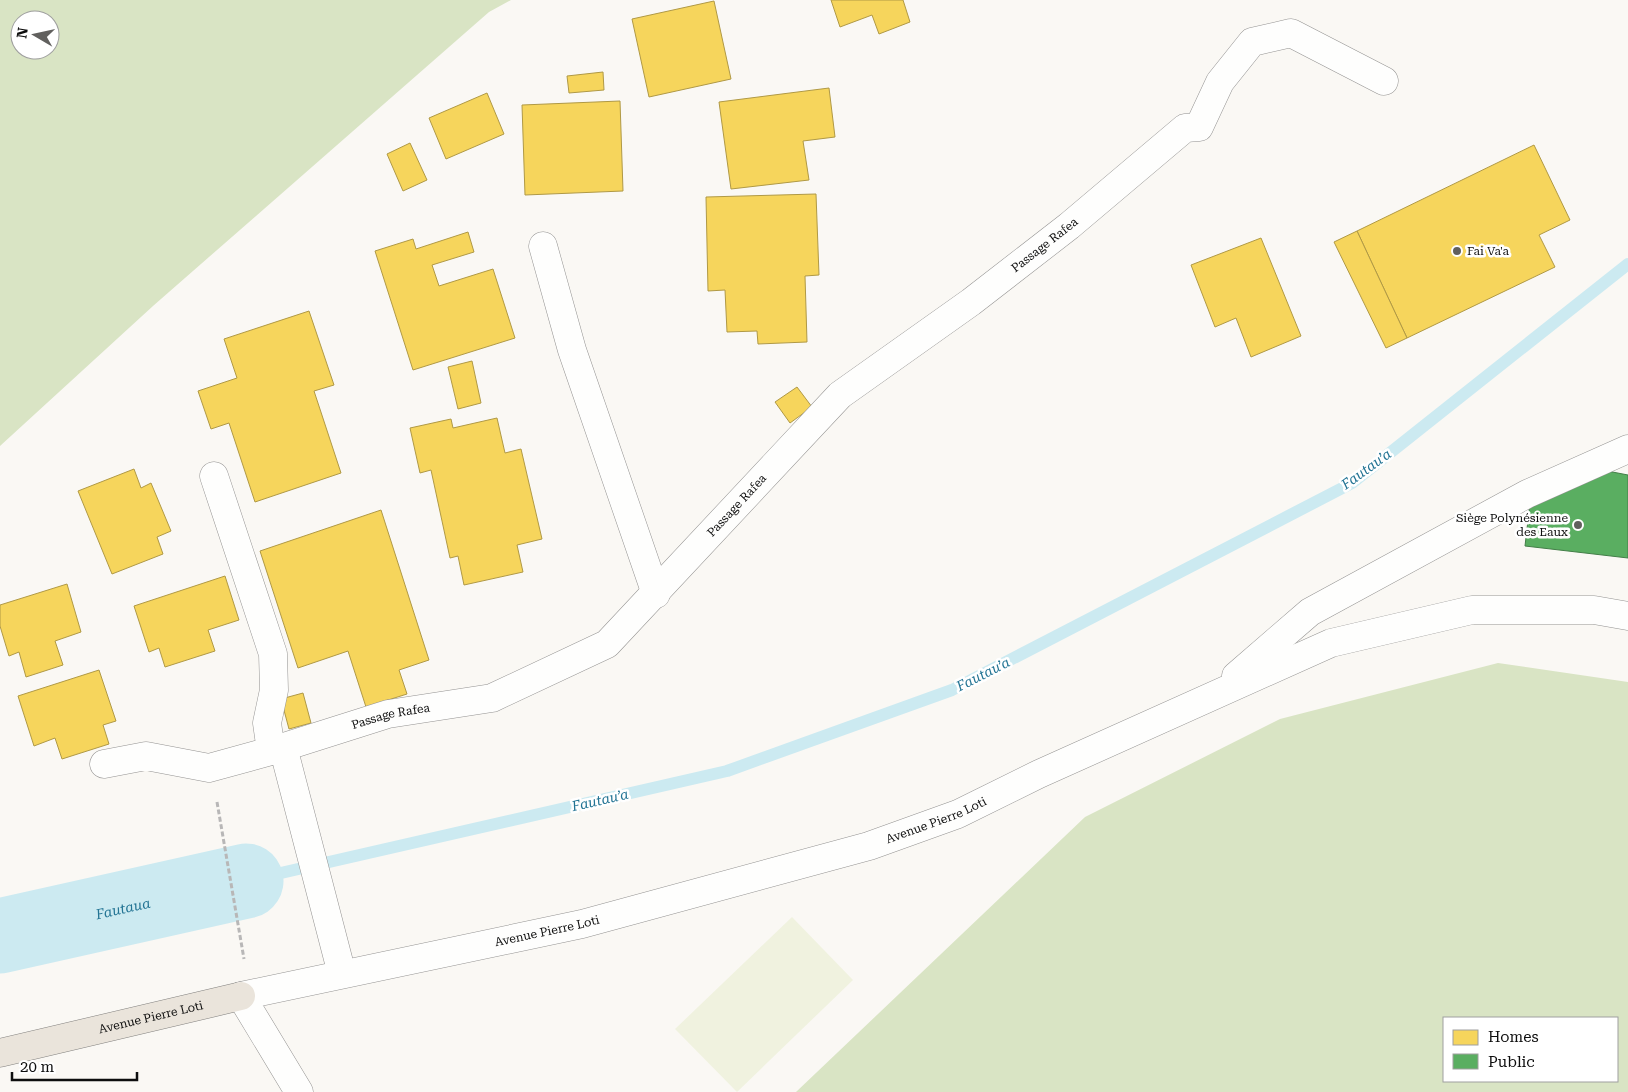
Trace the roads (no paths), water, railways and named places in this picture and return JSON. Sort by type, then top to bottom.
[{"type":"main road","name":"Avenue Pierre Loti","points":[[0,1054],[241,996]]},
{"type":"street","name":"Passage Rafea","points":[[104,764],[146,756],[209,768],[388,714],[492,698],[607,644],[840,396],[971,302],[1054,238],[1185,128],[1199,127],[1220,82],[1252,42],[1291,33],[1384,81]]},
{"type":"street","points":[[542,246],[572,350],[656,594]]},
{"type":"street","points":[[1214,695],[1310,612],[1527,494],[1628,449]]},
{"type":"street","points":[[214,476],[273,654],[274,690],[267,723],[296,800],[342,974]]},
{"type":"street","name":"Avenue Pierre Loti","points":[[241,996],[582,924],[869,846],[958,814],[1077,757],[1331,643],[1472,610],[1594,610],[1628,616]]},
{"type":"street","points":[[241,996],[300,1092]]},
{"type":"waterway","name":"Fautau’a","points":[[246,881],[727,771],[952,690],[1352,483],[1628,264]]},
{"type":"waterway","name":"Fautaua","points":[[0,936],[246,881]]},
{"type":"place","name":"Fai Va'a","points":[[1457,251]]},
{"type":"place","name":"Siège Polynésienne des Eaux","points":[[1578,525]]}]
